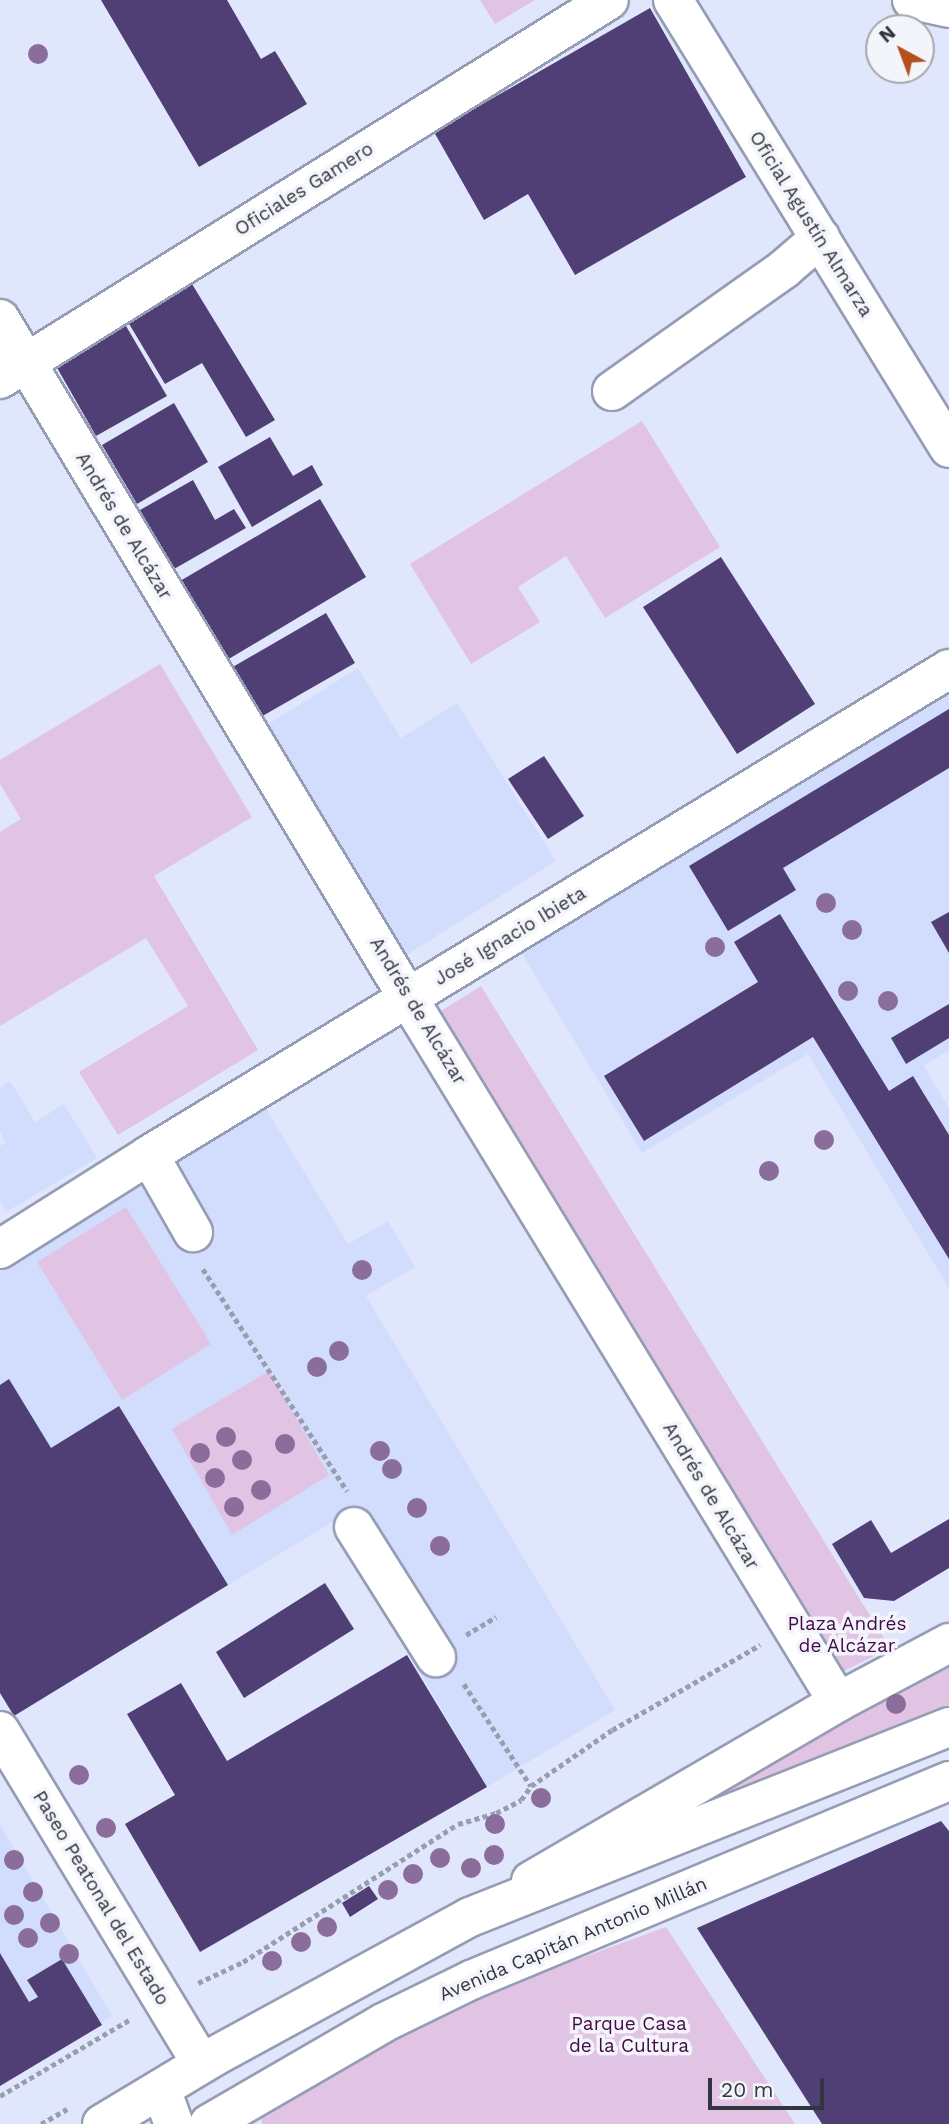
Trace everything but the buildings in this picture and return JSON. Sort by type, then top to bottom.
[{"type":"street","name":"Oficiales Gamero","points":[[13,371],[609,0]]},
{"type":"street","name":"Oficial Agustín Almarza","points":[[673,0],[949,448]]},
{"type":"street","points":[[912,0],[949,8]]},
{"type":"street","points":[[612,391],[784,269],[820,239]]},
{"type":"street","name":"Andrés de Alcázar","points":[[0,319],[13,371],[408,998],[838,1702]]},
{"type":"street","name":"José Ignacio Ibieta","points":[[0,1249],[149,1154],[949,669]]},
{"type":"street","points":[[149,1154],[197,1249]]},
{"type":"street","points":[[353,1513],[452,1656]]},
{"type":"street","points":[[102,2124],[209,2060],[470,1917],[838,1702],[949,1643]]},
{"type":"street","points":[[470,1917],[949,1727]]},
{"type":"street","name":"Paseo Peatonal del Estado","points":[[0,1731],[163,2000],[209,2060]]},
{"type":"street","name":"Avenida Capitán Antonio Millán","points":[[221,2121],[383,2023],[471,1980],[949,1781]]},
{"type":"street","points":[[209,2060],[221,2121]]},
{"type":"street","points":[[160,2089],[174,2124]]},
{"type":"path","points":[[197,1249],[353,1513]]},
{"type":"path","points":[[496,1617],[452,1656],[531,1786]]},
{"type":"path","points":[[0,2096],[163,2000],[243,1962],[458,1824],[496,1813],[521,1800],[531,1786],[612,1730],[729,1660],[793,1630]]},
{"type":"shaded area","points":[[358,668],[401,738],[457,703],[556,861],[405,956],[262,728]]},
{"type":"shaded area","points":[[949,694],[949,1050],[924,1066],[949,1108],[949,1288],[808,1054],[642,1153],[521,952]]},
{"type":"shaded area","points":[[10,1081],[35,1122],[64,1104],[97,1158],[6,1212],[0,1202],[0,1146],[6,1142],[0,1132],[0,1088]]},
{"type":"shaded area","points":[[265,1107],[348,1244],[388,1221],[415,1267],[366,1296],[615,1710],[487,1787],[332,1522],[14,1716],[0,1693],[0,1270]]},
{"type":"shaded area","points":[[0,1824],[112,2016],[0,2086]]},
{"type":"green space","points":[[480,0],[535,0],[495,24]]},
{"type":"green space","points":[[642,421],[720,547],[605,618],[566,556],[518,587],[540,622],[471,664],[410,564]]},
{"type":"green space","points":[[160,664],[252,817],[154,876],[258,1050],[118,1135],[79,1072],[188,1006],[146,938],[0,1026],[0,832],[21,819],[0,784],[0,760]]},
{"type":"green space","name":"Plaza Andrés de Alcázar","points":[[481,986],[890,1648],[844,1671],[824,1655],[438,1013]]},
{"type":"green space","points":[[126,1207],[211,1344],[122,1400],[37,1262]]},
{"type":"green space","points":[[269,1371],[329,1475],[232,1535],[172,1429]]},
{"type":"green space","points":[[949,1664],[949,1709],[710,1806],[705,1801]]},
{"type":"green space","name":"Parque Casa de la Cultura","points":[[666,1927],[795,2124],[262,2124],[261,2117],[469,1999]]}]
